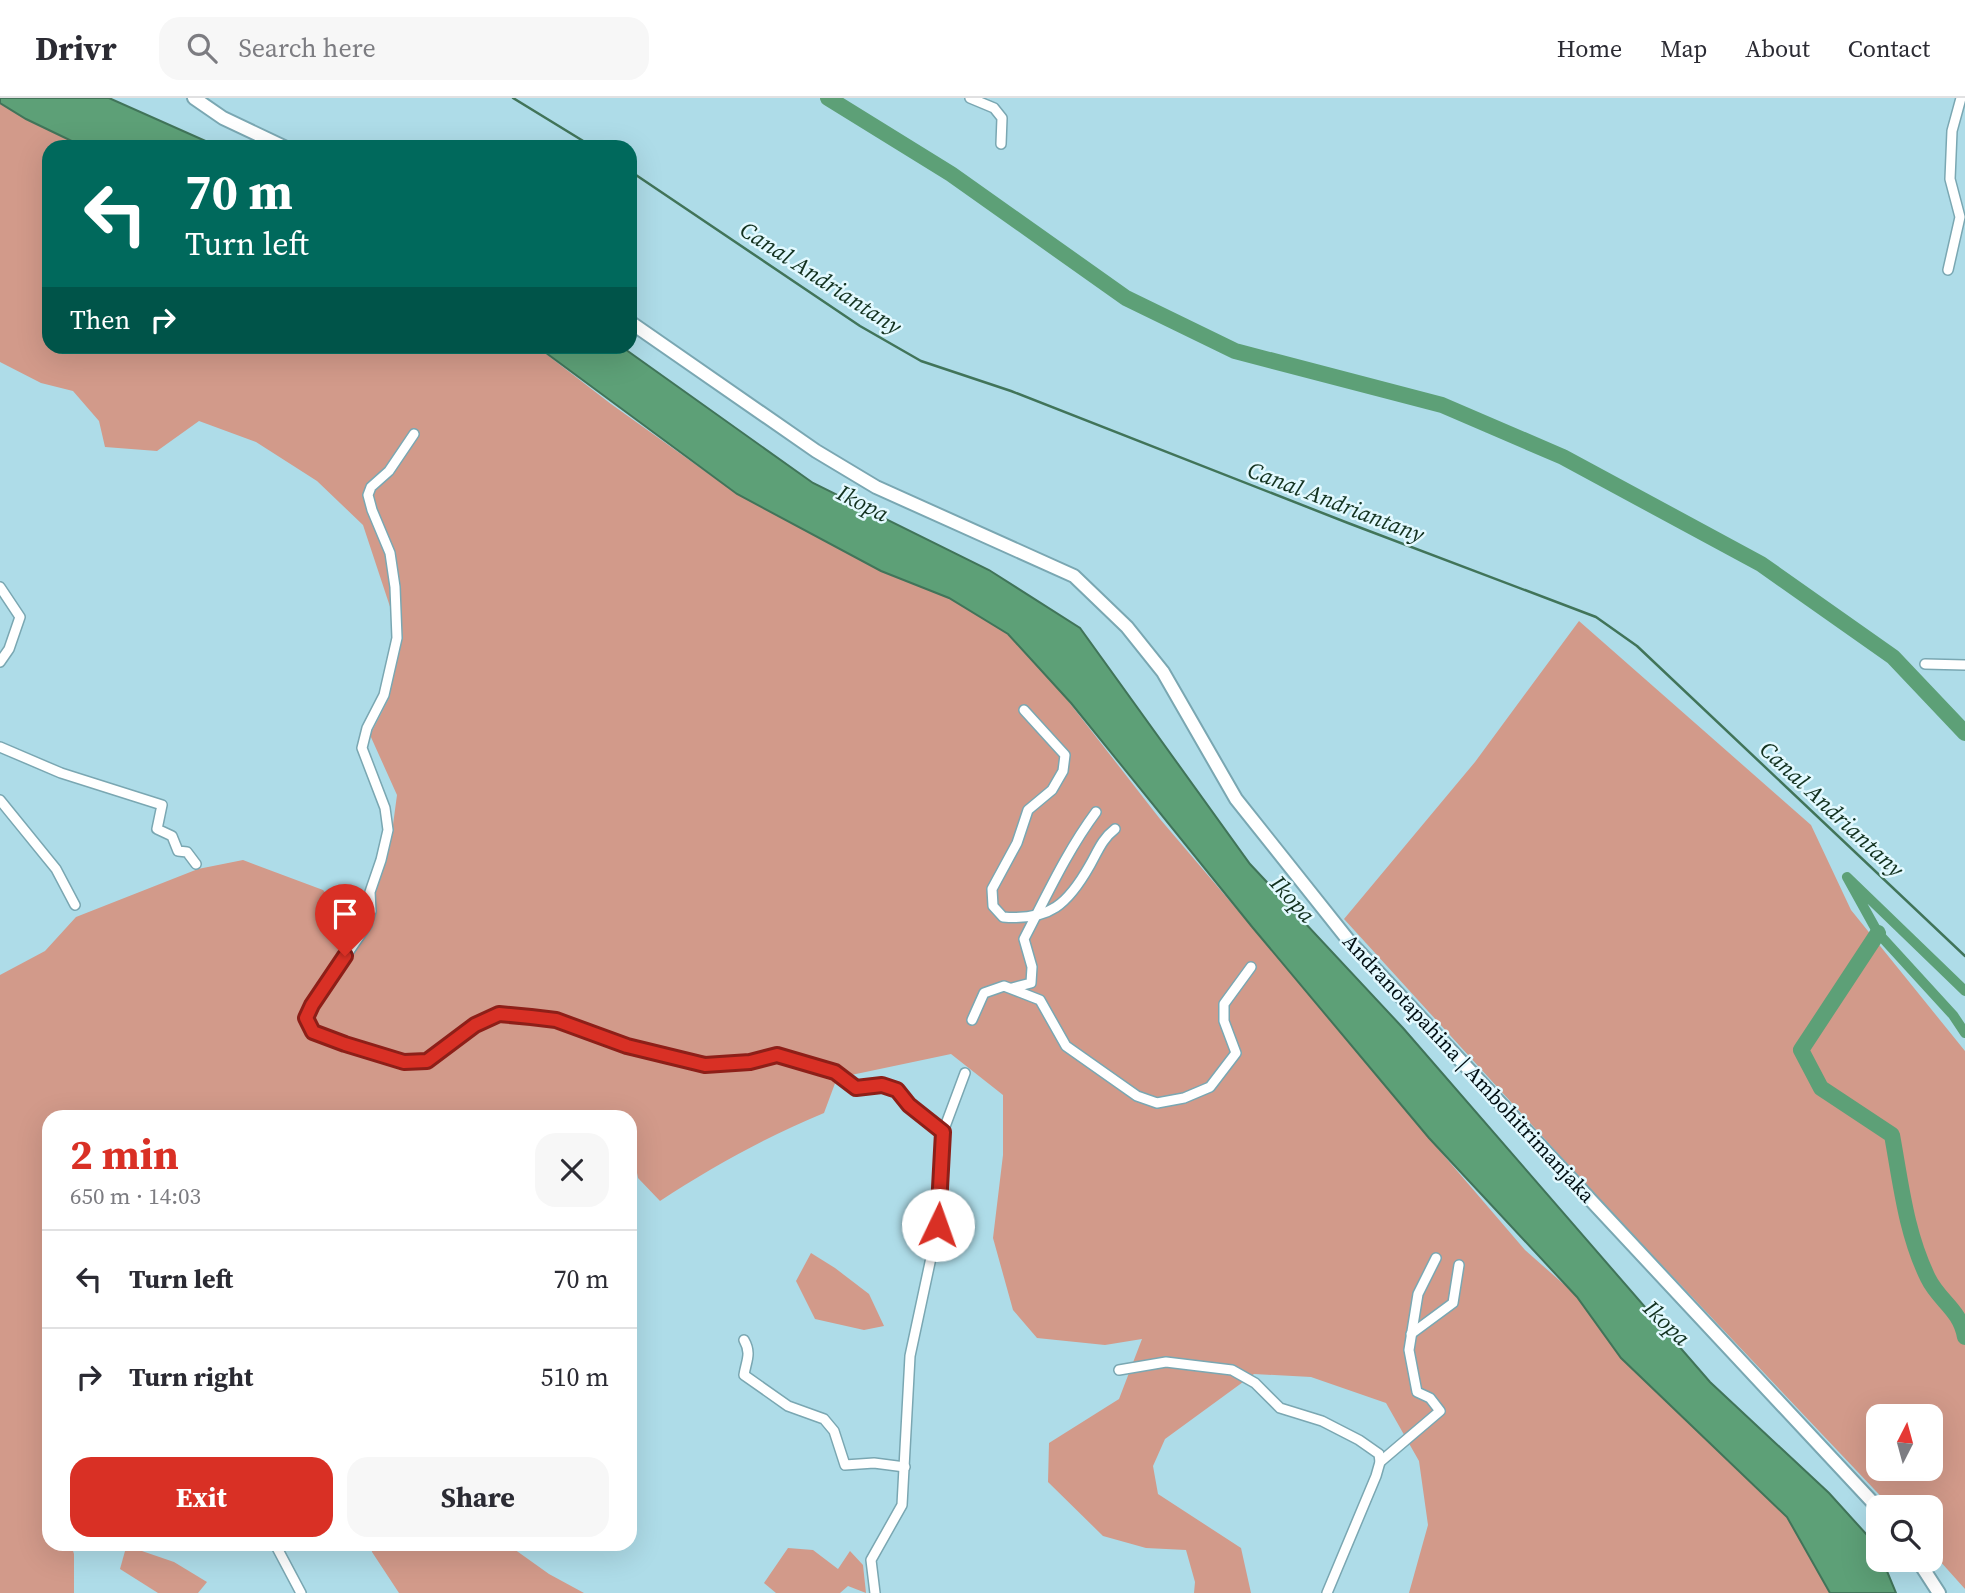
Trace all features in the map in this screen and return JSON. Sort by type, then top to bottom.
[{"type":"main road","points":[[194,98],[223,118],[269,140]]},
{"type":"main road","name":"Andranotapahina | Ambohitrimanjaka","points":[[637,327],[816,451],[876,488],[1074,576],[1127,627],[1163,672],[1236,799],[1349,941],[1866,1495]]},
{"type":"main road","points":[[1925,1572],[1939,1593]]},
{"type":"street","points":[[971,98],[994,108],[1002,118],[1001,144]]},
{"type":"street","points":[[1948,270],[1960,217],[1950,179],[1952,131],[1961,98]]},
{"type":"street","points":[[414,434],[389,471],[371,487],[369,495],[372,510],[390,553],[395,587],[397,638],[384,695],[368,728],[362,748],[385,808],[388,830],[370,892],[371,911],[367,925],[312,1005],[306,1018],[313,1032],[404,1062],[427,1061],[475,1025],[499,1014],[556,1020],[627,1046],[705,1065],[750,1062],[777,1055],[835,1072],[856,1088],[882,1085],[897,1090],[909,1105],[943,1132]]},
{"type":"street","points":[[0,587],[20,617],[9,649],[0,662]]},
{"type":"street","points":[[1925,664],[1965,665]]},
{"type":"street","points":[[1024,710],[1065,755],[1063,771],[1052,790],[1028,810],[1017,843],[992,889],[993,906],[1003,917],[1026,919],[1048,911],[1069,898],[1100,845],[1115,829]]},
{"type":"street","points":[[0,747],[61,773],[162,805],[158,830],[172,836],[178,851],[187,852],[197,864]]},
{"type":"street","points":[[0,800],[56,869],[75,905]]},
{"type":"street","points":[[1011,989],[1031,983],[1032,967],[1024,939],[1073,845],[1096,812]]},
{"type":"street","points":[[972,1020],[984,993],[1004,986],[1040,1000],[1066,1046],[1137,1096],[1157,1103],[1184,1098],[1210,1087],[1236,1053],[1224,1021],[1224,1004],[1251,967]]},
{"type":"street","points":[[875,1593],[871,1560],[902,1505],[910,1356],[938,1225],[943,1132],[965,1073]]},
{"type":"street","points":[[1380,1462],[1440,1411],[1430,1398],[1418,1392],[1409,1350],[1418,1294],[1436,1258]]},
{"type":"street","points":[[1411,1334],[1452,1303],[1459,1265]]},
{"type":"street","points":[[744,1340],[749,1363],[744,1375],[788,1406],[824,1419],[834,1431],[845,1465],[874,1462],[905,1467]]},
{"type":"street","points":[[1119,1370],[1166,1362],[1232,1370],[1255,1383],[1280,1408],[1322,1421],[1379,1454],[1380,1462],[1327,1593]]},
{"type":"street","points":[[279,1551],[301,1593]]},
{"type":"shaded area","points":[[0,98],[109,98],[203,140],[70,140],[0,103]]},
{"type":"shaded area","points":[[0,103],[70,140],[42,140],[42,354],[546,354],[737,494],[881,571],[949,598],[996,625],[1030,652],[1160,819],[1354,1042],[1410,1116],[1525,1250],[1585,1303],[1781,1498],[1842,1593],[1409,1593],[1428,1525],[1419,1461],[1386,1403],[1311,1377],[1254,1374],[1165,1439],[1153,1466],[1158,1494],[1241,1548],[1251,1593],[1194,1593],[1195,1582],[1186,1550],[1146,1548],[1103,1536],[1048,1482],[1049,1443],[1119,1399],[1142,1339],[1105,1345],[1037,1338],[1013,1310],[993,1238],[1003,1155],[1003,1095],[951,1054],[837,1078],[824,1113],[740,1153],[660,1201],[638,1178],[637,1110],[42,1110],[42,1551],[73,1551],[74,1593],[0,1593],[0,975],[45,951],[76,917],[198,869],[243,860],[323,890],[357,929],[375,894],[392,832],[397,795],[370,735],[389,698],[401,640],[363,525],[317,481],[256,442],[199,421],[157,451],[105,447],[99,421],[73,391],[41,383],[0,362]]},
{"type":"shaded area","points":[[547,354],[632,354],[813,483],[989,570],[1080,628],[1250,864],[1403,1028],[1710,1382],[1829,1493],[1866,1534],[1866,1572],[1887,1572],[1896,1593],[1830,1593],[1787,1517],[1621,1358],[1577,1297],[1429,1138],[1253,928],[1071,703],[1008,634],[949,598],[881,571],[737,494]]},
{"type":"shaded area","points":[[1579,621],[1811,825],[1851,910],[1965,1051],[1965,1589],[1943,1564],[1943,1495],[1880,1495],[1866,1481],[1943,1481],[1943,1404],[1866,1404],[1866,1481],[1605,1205],[1344,919],[1475,762]]},
{"type":"shaded area","points":[[811,1253],[869,1294],[884,1326],[864,1330],[815,1319],[796,1281]]},
{"type":"shaded area","points":[[788,1548],[813,1550],[838,1569],[850,1551],[863,1565],[866,1593],[848,1586],[840,1593],[776,1593],[764,1583]]},
{"type":"shaded area","points":[[125,1551],[142,1551],[174,1562],[207,1582],[198,1593],[158,1593],[120,1569]]},
{"type":"shaded area","points":[[517,1551],[549,1574],[584,1593],[399,1593],[372,1552]]},
{"type":"waterway","name":"Canal Andriantany","points":[[513,98],[582,140]]},
{"type":"waterway","points":[[828,98],[951,174],[1126,298],[1235,351],[1442,405],[1563,457],[1761,564],[1893,657],[1965,733]]},
{"type":"waterway","name":"Canal Andriantany","points":[[637,176],[860,326],[921,361],[1011,391],[1596,617],[1637,646],[1965,956]]},
{"type":"waterway","points":[[1965,991],[1847,877],[1878,933],[1953,1015],[1965,1033]]},
{"type":"waterway","name":"Ikopa","points":[[1878,933],[1801,1050],[1821,1088],[1892,1135],[1914,1244],[1928,1278],[1959,1319],[1965,1337]]},
{"type":"route","points":[[345,956],[306,1018],[313,1032],[404,1062],[427,1061],[475,1025],[499,1014],[556,1020],[627,1046],[705,1065],[750,1062],[777,1055],[835,1072],[856,1088],[882,1085],[897,1090],[909,1105],[943,1132],[938,1225]]}]
